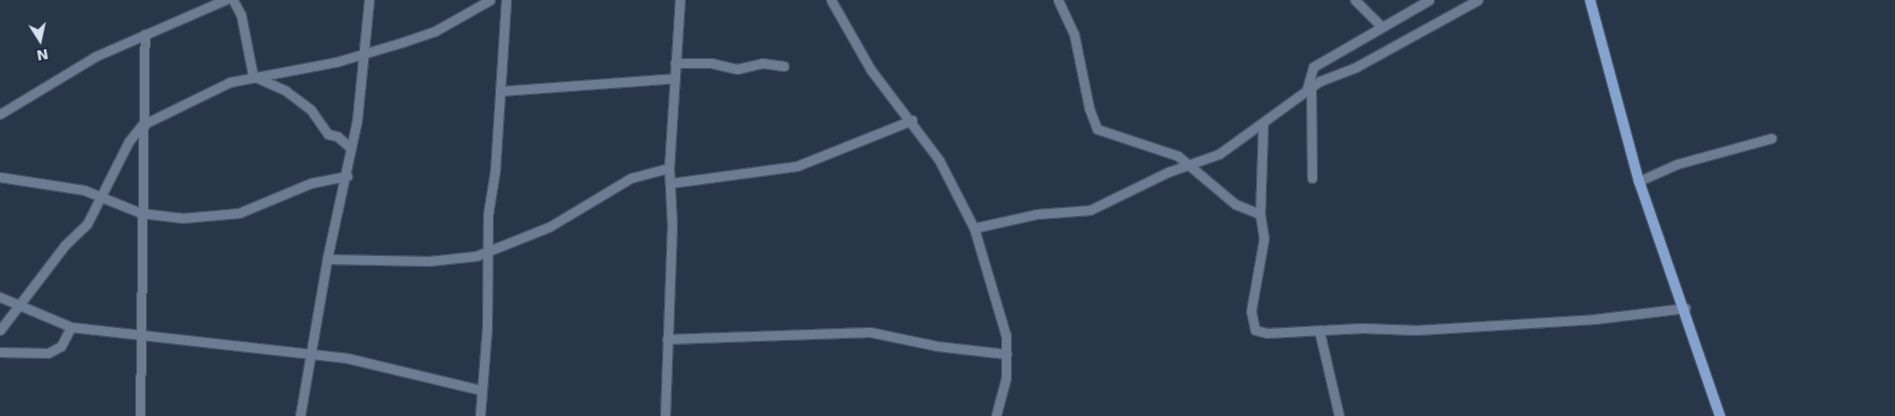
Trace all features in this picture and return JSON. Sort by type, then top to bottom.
[{"type":"main road","points":[[1590,0],[1639,181],[1685,308],[1720,416]]},
{"type":"street","points":[[0,114],[96,56],[225,0]]},
{"type":"street","points":[[233,0],[241,15],[253,76]]},
{"type":"street","points":[[300,416],[327,259],[347,176],[364,53],[369,0]]},
{"type":"street","points":[[0,330],[19,303],[87,224],[129,141],[142,125],[230,82],[253,76],[303,69],[364,53],[434,31],[490,0]]},
{"type":"street","points":[[480,416],[480,390],[487,327],[488,252],[506,0]]},
{"type":"street","points":[[665,416],[670,168],[680,0]]},
{"type":"street","points":[[831,0],[871,70],[912,120],[940,160],[974,228],[1006,336],[1006,378],[996,416]]},
{"type":"street","points":[[1058,0],[1074,34],[1089,108],[1097,129],[1166,152],[1190,165],[1235,204],[1260,214]]},
{"type":"street","points":[[1354,0],[1381,26]]},
{"type":"street","points":[[1312,178],[1308,90],[1313,67],[1339,55],[1381,26],[1429,0]]},
{"type":"street","points":[[974,228],[1043,213],[1090,210],[1219,154],[1263,125],[1308,90],[1478,0]]},
{"type":"street","points":[[140,416],[142,125],[145,34]]},
{"type":"street","points":[[675,63],[711,63],[737,69],[762,63],[784,66]]},
{"type":"street","points":[[253,76],[286,91],[311,110],[328,134],[337,136],[351,148]]},
{"type":"street","points":[[500,91],[676,78]]},
{"type":"street","points":[[671,183],[797,166],[912,120]]},
{"type":"street","points":[[1263,125],[1260,214],[1263,253],[1251,322],[1255,330],[1267,333],[1318,330],[1417,330],[1595,319],[1685,308]]},
{"type":"street","points":[[1639,181],[1677,164],[1772,138]]},
{"type":"street","points":[[327,259],[429,261],[488,252],[549,227],[631,178],[670,168]]},
{"type":"street","points":[[0,177],[102,195],[141,213],[183,218],[226,216],[256,208],[317,181],[347,176]]},
{"type":"street","points":[[0,298],[19,303],[71,327],[347,358],[480,390]]},
{"type":"street","points":[[0,352],[48,353],[61,346],[71,327]]},
{"type":"street","points":[[1318,330],[1339,416]]},
{"type":"street","points":[[666,339],[870,332],[937,346],[1007,354]]}]
